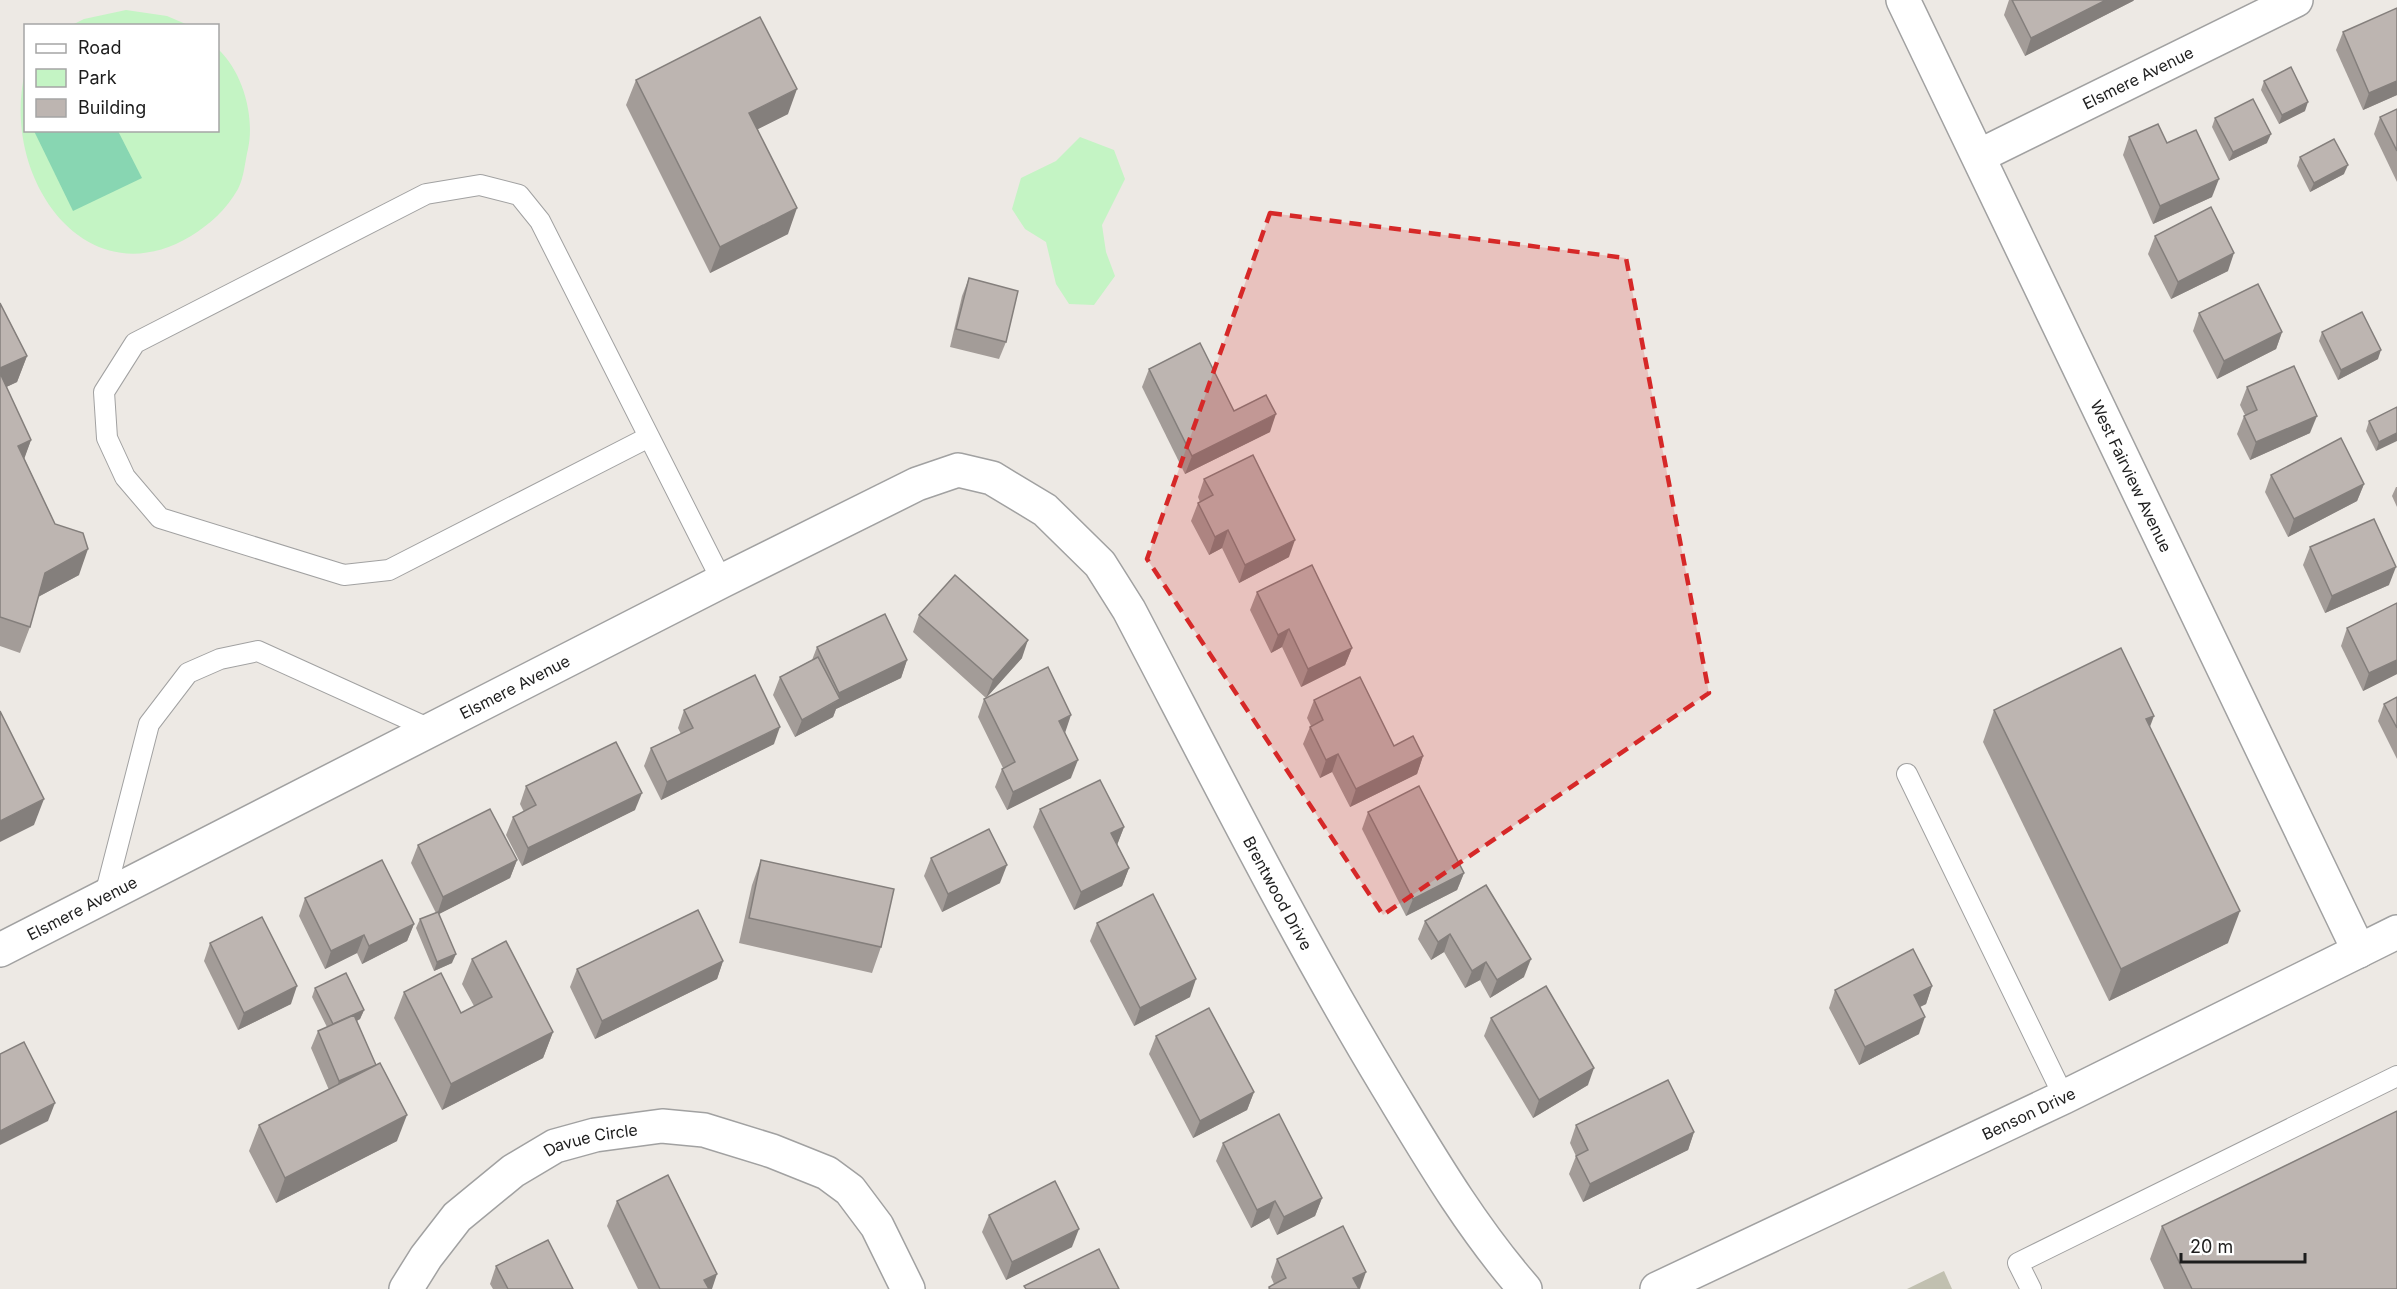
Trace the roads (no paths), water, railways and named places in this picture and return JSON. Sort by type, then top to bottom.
[{"type":"street","name":"West Fairview Avenue","points":[[1903,0],[2359,951]]},
{"type":"street","name":"Elsmere Avenue","points":[[1979,156],[2296,0]]},
{"type":"street","name":"Elsmere Avenue","points":[[0,950],[430,729],[917,484],[958,470],[993,478],[1032,502]]},
{"type":"street","name":"Brentwood Drive","points":[[1032,502],[1045,510],[1100,564],[1134,621],[1337,1002],[1461,1208],[1494,1253],[1525,1289]]},
{"type":"street","name":"Benson Drive","points":[[1657,1289],[2064,1097],[2397,932]]},
{"type":"street","name":"Davue Circle","points":[[406,1289],[426,1257],[457,1217],[513,1171],[555,1146],[595,1135],[662,1126],[704,1130],[772,1151],[827,1173],[850,1190],[877,1226],[908,1289]]},
{"type":"lane","points":[[649,437],[389,570],[344,575],[160,518],[126,477],[107,438],[104,392],[135,343],[426,194],[480,185],[519,195],[540,221],[722,581]]},
{"type":"lane","points":[[105,895],[149,724],[188,673],[220,659],[258,651],[430,729]]},
{"type":"lane","points":[[1907,774],[2064,1097]]},
{"type":"lane","points":[[2031,1289],[2018,1263],[2397,1076]]}]
